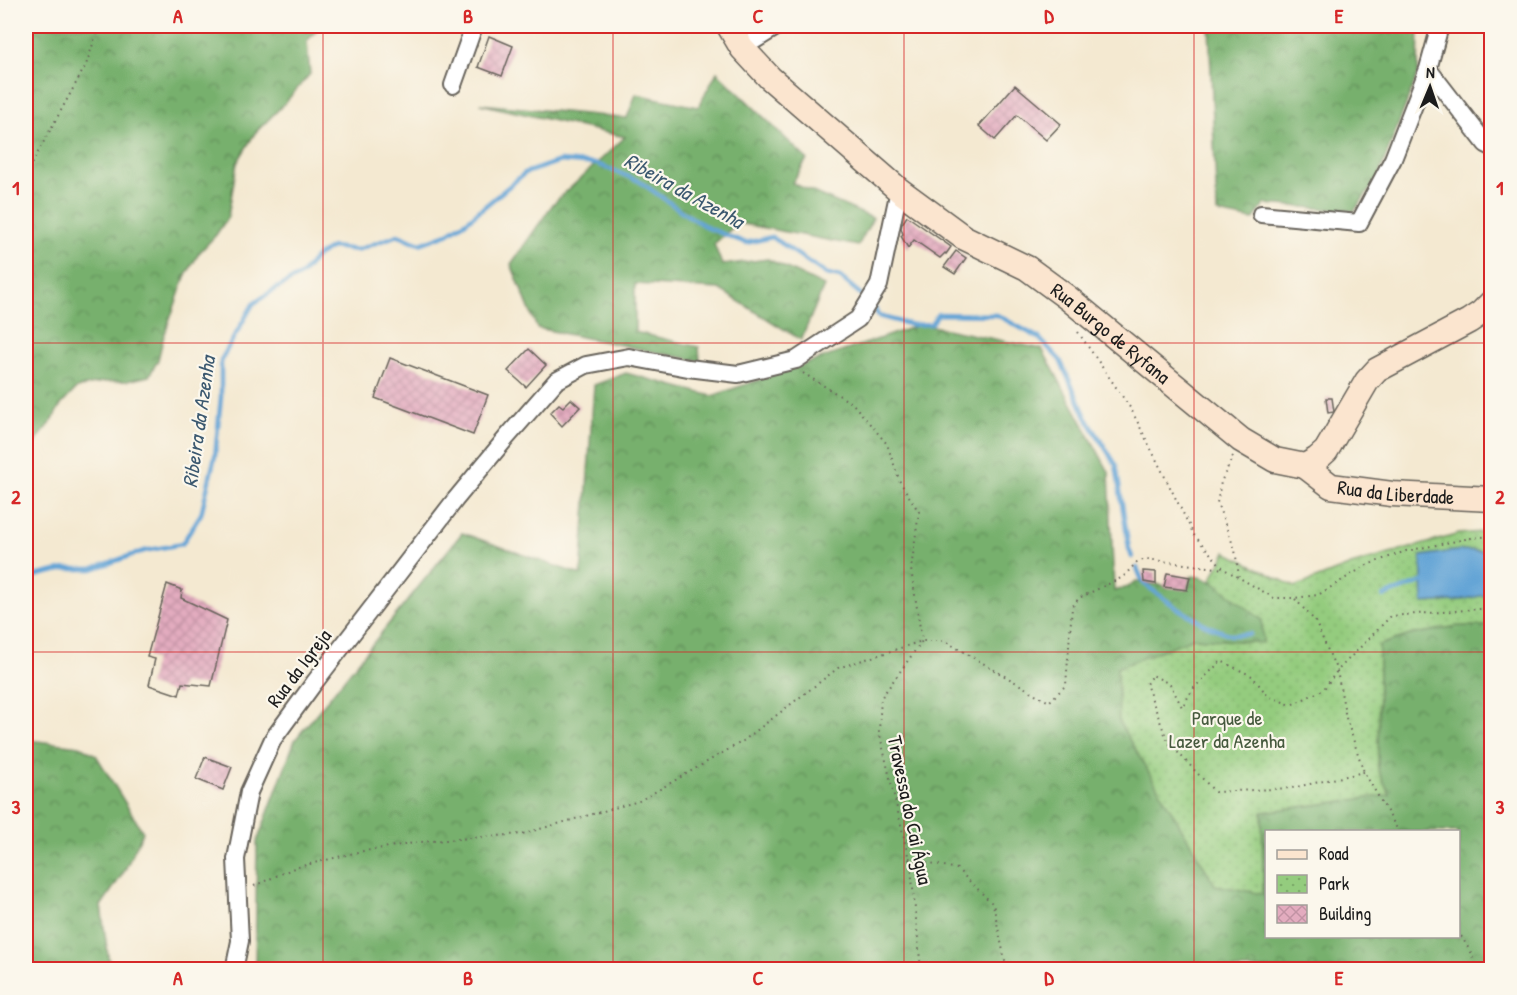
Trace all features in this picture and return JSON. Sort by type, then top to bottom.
[{"type":"main road","name":"Rua Burgo de Ryfana","points":[[729,26],[742,48],[770,78],[900,190],[963,237],[1027,268],[1060,292],[1241,440],[1275,460],[1305,466]]},
{"type":"main road","points":[[1305,466],[1326,451],[1367,381],[1377,370],[1469,321],[1491,302]]},
{"type":"main road","name":"Rua da Liberdade","points":[[1305,466],[1331,486],[1392,494],[1491,499]]},
{"type":"street","points":[[453,85],[474,26]]},
{"type":"street","points":[[742,48],[778,26]]},
{"type":"street","points":[[1261,214],[1359,223],[1393,159],[1428,69],[1440,26]]},
{"type":"street","points":[[1428,69],[1486,144],[1491,147]]},
{"type":"street","name":"Rua da Igreja","points":[[234,969],[240,941],[236,859],[249,792],[273,739],[448,509],[507,437],[556,381],[586,365],[629,357],[738,374],[797,359],[858,319],[879,285],[900,190]]},
{"type":"path","points":[[26,174],[86,65],[99,26]]},
{"type":"path","points":[[300,26],[309,33]]},
{"type":"path","points":[[1077,330],[1131,409],[1194,535],[1224,569],[1274,598],[1318,595],[1367,565],[1406,551],[1491,536]]},
{"type":"path","points":[[797,359],[804,374],[853,404],[887,444],[900,482],[919,512],[911,569],[922,641]]},
{"type":"path","points":[[1239,577],[1235,550],[1217,503],[1221,482],[1241,440]]},
{"type":"path","points":[[238,893],[294,868],[358,852],[420,842],[522,834],[639,801],[743,741],[838,668],[922,641],[945,641],[1049,702],[1066,685],[1072,607],[1079,598],[1124,577],[1137,562],[1146,559],[1224,569]]},
{"type":"path","points":[[1294,598],[1315,621],[1337,671],[1346,718],[1364,772],[1398,830]]},
{"type":"path","points":[[1364,772],[1292,788],[1215,792],[1168,742],[1146,684],[1152,675],[1170,684],[1182,706],[1193,689],[1221,661],[1252,676],[1268,696],[1291,705],[1323,690],[1337,671],[1391,616],[1491,608]]},
{"type":"path","name":"Travessa do Cai Água","points":[[921,969],[909,858],[879,731],[881,698],[922,641]]},
{"type":"path","points":[[909,858],[957,869],[993,903],[1007,969]]},
{"type":"path","points":[[1460,934],[1472,954],[1475,969]]},
{"type":"green space","points":[[26,26],[316,26],[319,28],[307,41],[310,74],[255,133],[237,163],[228,217],[216,235],[199,253],[185,277],[158,360],[149,376],[77,388],[60,406],[26,460]]},
{"type":"green space","points":[[1209,26],[1419,26],[1418,73],[1377,180],[1354,211],[1265,204],[1253,220],[1217,213]]},
{"type":"green space","points":[[717,72],[807,159],[792,183],[873,218],[858,246],[738,223],[714,244],[722,265],[768,259],[824,286],[801,340],[719,289],[635,284],[635,332],[699,347],[700,361],[537,328],[511,264],[553,204],[625,137],[480,104],[627,118],[636,94],[698,107]]},
{"type":"green space","points":[[922,324],[1042,349],[1109,472],[1114,591],[1135,582],[1187,590],[1190,577],[1198,577],[1217,585],[1262,620],[1263,643],[1193,638],[1263,894],[1262,812],[1390,795],[1378,770],[1379,645],[1410,635],[1457,626],[1491,626],[1491,969],[255,970],[257,842],[295,740],[462,533],[581,575],[594,385],[626,373],[712,396]]},
{"type":"green space","name":"Parque de Lazer da Azenha","points":[[1491,531],[1491,626],[1457,626],[1410,635],[1379,645],[1378,770],[1390,795],[1262,812],[1263,894],[1215,885],[1119,722],[1117,668],[1193,638],[1263,643],[1262,620],[1211,580],[1226,552],[1295,587],[1351,565],[1459,534]]},
{"type":"green space","points":[[26,733],[28,740],[80,746],[96,755],[143,832],[124,872],[101,906],[110,969],[26,969]]},
{"type":"water","points":[[1461,550],[1491,551],[1491,594],[1455,601],[1423,603],[1421,556]]},
{"type":"building","points":[[489,36],[513,46],[502,76],[478,67]]},
{"type":"building","points":[[1015,85],[1061,124],[1046,140],[1017,115],[995,140],[979,126]]},
{"type":"building","points":[[907,216],[951,247],[946,254],[940,258],[914,240],[908,248],[901,236],[903,234],[902,224]]},
{"type":"building","points":[[956,251],[966,258],[955,274],[944,267]]},
{"type":"building","points":[[529,349],[546,365],[526,387],[508,371]]},
{"type":"building","points":[[390,358],[488,395],[473,435],[375,398]]},
{"type":"building","points":[[1326,398],[1332,398],[1334,412],[1328,413]]},
{"type":"building","points":[[571,399],[580,407],[562,426],[550,413],[559,404],[563,407]]},
{"type":"building","points":[[1143,571],[1156,572],[1156,584],[1144,582]]},
{"type":"building","points":[[1167,573],[1190,577],[1187,590],[1164,587]]},
{"type":"building","points":[[167,584],[182,590],[181,598],[227,620],[211,686],[182,683],[179,695],[149,685],[155,659],[147,657]]},
{"type":"building","points":[[205,757],[232,767],[223,790],[196,779]]},
{"type":"waterway","name":"Ribeira da Azenha","points":[[26,578],[65,569],[92,569],[144,551],[182,544],[201,514],[215,456],[221,397],[221,360],[253,304],[302,274],[317,256],[332,247],[357,250],[398,235],[420,244],[447,234],[467,221],[525,173],[560,161],[597,164],[639,181],[708,228],[746,243],[772,237],[826,274],[840,277],[864,297]]},
{"type":"waterway","name":"Ribeira da Azenha","points":[[875,308],[878,316],[912,325],[931,324],[938,314],[997,315],[1039,338],[1060,360],[1086,417],[1116,465],[1132,557]]},
{"type":"waterway","points":[[1137,568],[1143,583],[1177,608],[1206,625],[1231,635],[1250,634]]},
{"type":"waterway","points":[[1384,596],[1427,580]]}]
